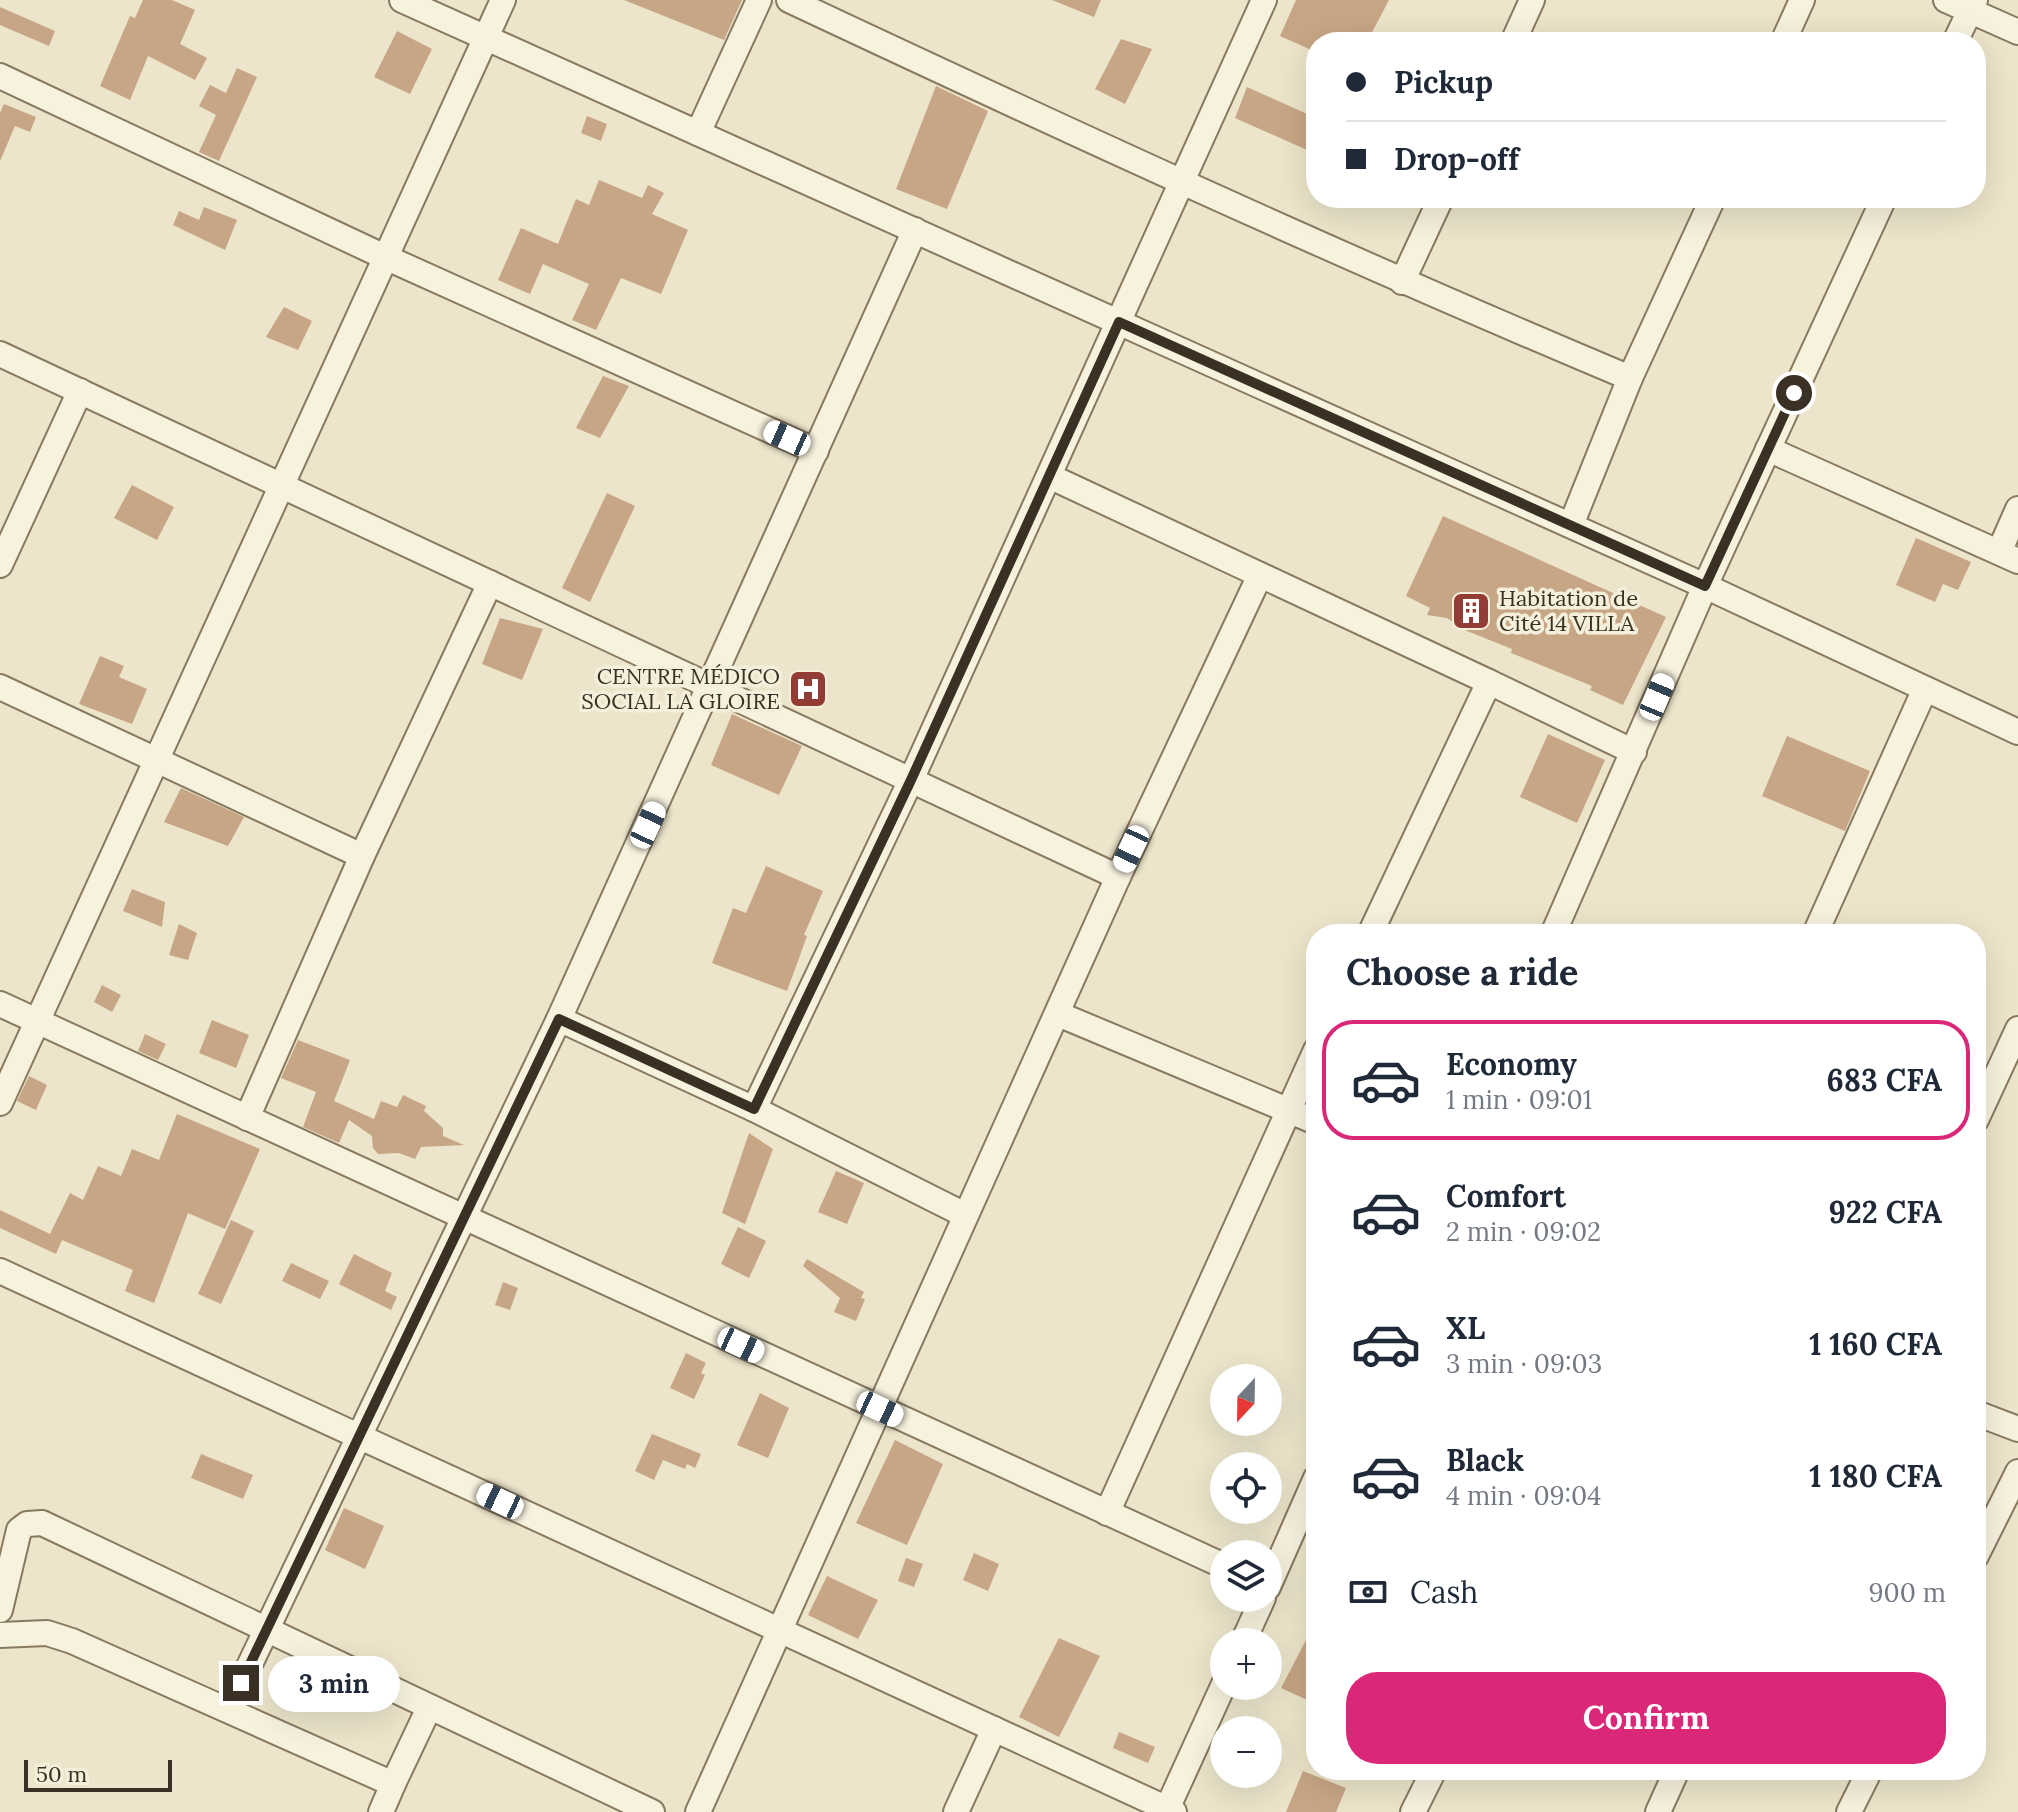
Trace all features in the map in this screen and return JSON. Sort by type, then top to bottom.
[{"type":"street","points":[[402,0],[1571,525],[2018,732]]},
{"type":"street","points":[[0,1103],[159,761],[503,0]]},
{"type":"street","points":[[698,133],[759,0]]},
{"type":"street","points":[[789,0],[1181,184],[1630,378]]},
{"type":"street","points":[[754,1109],[911,780],[1264,0]]},
{"type":"street","points":[[1518,32],[1532,0]]},
{"type":"street","points":[[1788,32],[1802,0]]},
{"type":"street","points":[[1946,0],[1972,5],[2018,32]]},
{"type":"street","points":[[1960,32],[1972,5]]},
{"type":"street","points":[[0,76],[385,257],[816,451]]},
{"type":"street","points":[[1402,282],[1436,208]]},
{"type":"street","points":[[1571,525],[1630,378],[1708,208]]},
{"type":"street","points":[[1557,924],[1705,586],[1879,208]]},
{"type":"street","points":[[229,1708],[559,1019],[915,230]]},
{"type":"street","points":[[0,354],[1118,877]]},
{"type":"street","points":[[0,565],[80,391]]},
{"type":"street","points":[[1768,449],[2008,556],[2018,509]]},
{"type":"street","points":[[1049,476],[1634,752]]},
{"type":"street","points":[[698,1812],[1118,877],[1260,575]]},
{"type":"street","points":[[247,1118],[362,856],[490,583]]},
{"type":"street","points":[[1375,924],[1489,682]]},
{"type":"street","points":[[0,687],[362,856]]},
{"type":"street","points":[[1819,924],[1924,691]]},
{"type":"street","points":[[0,1004],[1210,1560]]},
{"type":"street","points":[[1058,1014],[1306,1118]]},
{"type":"street","points":[[559,1019],[754,1109],[965,1215]]},
{"type":"street","points":[[1986,1098],[2018,1029]]},
{"type":"street","points":[[1107,1513],[1306,1071]]},
{"type":"street","points":[[0,1271],[1171,1811],[1217,1700]]},
{"type":"street","points":[[1986,1417],[2018,1429]]},
{"type":"street","points":[[1986,1536],[2018,1472]]},
{"type":"street","points":[[1282,1555],[1306,1501]]},
{"type":"street","points":[[0,1610],[19,1530],[27,1524],[42,1523],[652,1812]]},
{"type":"street","points":[[0,1635],[47,1633],[72,1641],[229,1708],[393,1784]]},
{"type":"street","points":[[381,1812],[429,1708]]},
{"type":"street","points":[[956,1812],[994,1729]]},
{"type":"street","points":[[1413,1812],[1429,1780]]},
{"type":"street","points":[[1658,1812],[1672,1780]]},
{"type":"street","points":[[1849,1812],[1865,1780]]},
{"type":"building","points":[[143,0],[172,0],[195,10],[180,44],[207,58],[195,80],[148,56],[130,100],[100,86],[130,16],[135,18]]},
{"type":"building","points":[[624,0],[742,0],[724,40]]},
{"type":"building","points":[[1052,0],[1101,0],[1094,17]]},
{"type":"building","points":[[1296,0],[1389,0],[1372,32],[1306,32],[1306,48],[1280,36]]},
{"type":"building","points":[[0,7],[55,31],[49,46],[0,25]]},
{"type":"building","points":[[397,31],[432,49],[410,94],[374,77]]},
{"type":"building","points":[[1121,39],[1152,49],[1125,104],[1095,89]]},
{"type":"building","points":[[237,68],[257,77],[219,161],[199,152],[216,115],[199,106],[210,85],[226,93]]},
{"type":"building","points":[[936,86],[988,111],[947,209],[896,189]]},
{"type":"building","points":[[1247,87],[1306,114],[1306,150],[1235,118]]},
{"type":"building","points":[[4,104],[36,117],[30,132],[15,126],[0,161],[0,113]]},
{"type":"building","points":[[587,116],[607,124],[601,141],[581,133]]},
{"type":"building","points":[[599,180],[642,198],[648,185],[664,193],[652,214],[688,230],[661,294],[621,278],[596,330],[572,320],[589,284],[543,264],[530,294],[498,280],[521,228],[558,244],[576,199],[589,205]]},
{"type":"building","points":[[204,207],[237,220],[225,250],[173,225],[179,211],[199,220]]},
{"type":"building","points":[[284,307],[312,321],[298,350],[266,337]]},
{"type":"building","points":[[603,376],[629,386],[600,438],[576,428]]},
{"type":"building","points":[[132,485],[174,507],[157,540],[114,518]]},
{"type":"building","points":[[607,493],[635,506],[590,602],[562,588]]},
{"type":"building","points":[[1443,516],[1666,617],[1623,705],[1590,690],[1592,686],[1511,653],[1512,649],[1467,631],[1447,618],[1427,615],[1430,608],[1406,596]]},
{"type":"building","points":[[1916,538],[1971,562],[1958,590],[1943,584],[1935,602],[1896,585]]},
{"type":"building","points":[[500,618],[543,629],[522,680],[482,664]]},
{"type":"building","points":[[100,656],[124,666],[119,677],[147,689],[132,724],[79,704]]},
{"type":"building","points":[[732,714],[802,746],[779,795],[711,765]]},
{"type":"building","points":[[1548,734],[1605,760],[1577,823],[1520,797]]},
{"type":"building","points":[[1787,736],[1870,771],[1845,831],[1762,796]]},
{"type":"building","points":[[181,788],[244,817],[228,846],[164,822]]},
{"type":"building","points":[[766,866],[823,891],[804,935],[807,936],[787,991],[712,963],[733,908],[746,913]]},
{"type":"building","points":[[132,889],[165,902],[162,927],[123,911]]},
{"type":"building","points":[[179,924],[197,933],[188,960],[169,955]]},
{"type":"building","points":[[102,985],[121,995],[112,1012],[94,1002]]},
{"type":"building","points":[[212,1020],[249,1035],[236,1068],[199,1053]]},
{"type":"building","points":[[145,1034],[166,1044],[158,1060],[138,1051]]},
{"type":"building","points":[[298,1040],[350,1060],[334,1101],[374,1119],[381,1101],[397,1107],[403,1095],[426,1106],[424,1111],[443,1128],[443,1136],[464,1145],[421,1147],[415,1159],[399,1153],[378,1154],[373,1148],[372,1136],[349,1120],[339,1143],[303,1127],[316,1092],[281,1078]]},
{"type":"building","points":[[29,1076],[47,1085],[36,1110],[17,1101]]},
{"type":"building","points":[[177,1114],[260,1149],[225,1229],[188,1213],[154,1303],[125,1291],[133,1270],[62,1240],[56,1254],[0,1228],[0,1210],[50,1234],[70,1193],[83,1200],[98,1166],[121,1176],[132,1149],[159,1160]]},
{"type":"building","points":[[749,1133],[773,1149],[745,1224],[722,1213]]},
{"type":"building","points":[[836,1171],[864,1183],[847,1224],[818,1212]]},
{"type":"building","points":[[231,1220],[254,1231],[221,1304],[198,1294]]},
{"type":"building","points":[[738,1227],[766,1241],[749,1278],[721,1264]]},
{"type":"building","points":[[354,1254],[392,1273],[385,1291],[397,1297],[391,1310],[339,1284]]},
{"type":"building","points":[[807,1259],[864,1292],[861,1298],[865,1299],[856,1321],[834,1312],[840,1298],[803,1266]]},
{"type":"building","points":[[291,1263],[329,1281],[320,1299],[282,1281]]},
{"type":"building","points":[[503,1282],[518,1288],[510,1310],[495,1305]]},
{"type":"building","points":[[686,1353],[706,1363],[701,1373],[705,1375],[694,1399],[670,1388]]},
{"type":"building","points":[[760,1393],[789,1408],[768,1458],[737,1445]]},
{"type":"building","points":[[652,1434],[701,1454],[695,1468],[687,1464],[685,1469],[663,1460],[654,1480],[635,1471]]},
{"type":"building","points":[[895,1440],[943,1464],[907,1545],[856,1523]]},
{"type":"building","points":[[201,1454],[253,1475],[243,1499],[191,1478]]},
{"type":"building","points":[[344,1508],[384,1526],[365,1569],[325,1550]]},
{"type":"building","points":[[974,1553],[999,1564],[988,1591],[963,1580]]},
{"type":"building","points":[[906,1558],[923,1564],[914,1587],[898,1581]]},
{"type":"building","points":[[827,1576],[878,1600],[858,1639],[808,1615]]},
{"type":"building","points":[[1059,1638],[1100,1656],[1059,1737],[1019,1717]]},
{"type":"building","points":[[1306,1640],[1306,1699],[1282,1686]]},
{"type":"building","points":[[1119,1732],[1155,1747],[1148,1763],[1113,1748]]},
{"type":"building","points":[[1303,1771],[1306,1772],[1306,1780],[1326,1780],[1346,1788],[1336,1812],[1286,1812]]},
{"type":"place","name":"Habitation de Cité 14 VILLA","points":[[1471,611]]},
{"type":"place","name":"CENTRE MÉDICO SOCIAL LA GLOIRE","points":[[808,689]]},
{"type":"route","points":[[241,1683],[559,1019],[754,1109],[911,780],[1119,322],[1705,586],[1794,393]]}]
